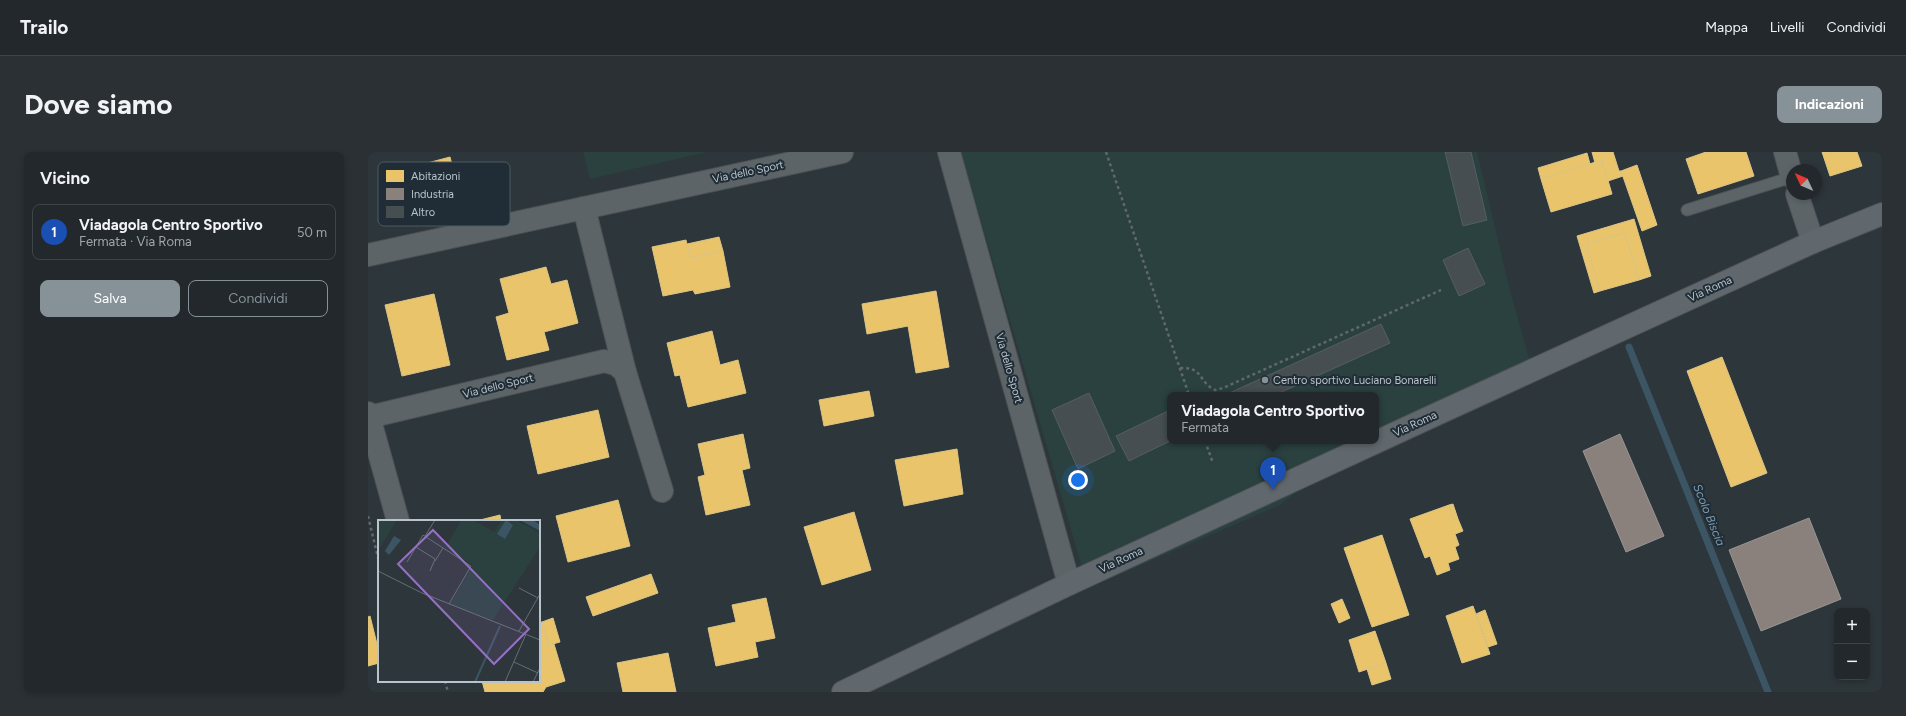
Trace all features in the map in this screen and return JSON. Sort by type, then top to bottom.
[{"type":"main road","name":"Via Roma","points":[[1379,442],[1813,242],[1882,214]]},
{"type":"main road","name":"Via Roma","points":[[843,692],[1069,584],[1374,444]]},
{"type":"street","name":"Via dello Sport","points":[[510,224],[842,152]]},
{"type":"street","name":"Via dello Sport","points":[[949,152],[1069,584]]},
{"type":"street","points":[[1785,152],[1788,164]]},
{"type":"street","points":[[1800,200],[1813,242]]},
{"type":"street","points":[[584,208],[625,372],[662,491]]},
{"type":"street","name":"Via dello Sport","points":[[368,255],[501,226]]},
{"type":"street","name":"Via dello Sport","points":[[398,520],[368,415],[604,361],[616,364],[625,372]]},
{"type":"lane","points":[[1687,210],[1786,179]]},
{"type":"path","points":[[1106,152],[1188,392]]},
{"type":"path","points":[[1180,368],[1190,368],[1198,372],[1208,387],[1215,390],[1219,389],[1441,290]]},
{"type":"path","points":[[1205,444],[1213,463]]},
{"type":"path","points":[[368,516],[378,558]]},
{"type":"path","points":[[446,682],[448,692]]},
{"type":"green space","points":[[583,152],[707,152],[590,179]]},
{"type":"green space","name":"Centro sportivo Luciano Bonarelli","points":[[961,152],[1477,152],[1510,290],[1531,365],[1379,443],[1379,392],[1167,392],[1167,444],[1377,444],[1317,475],[1280,505],[1088,588]]},
{"type":"building: Abitazioni","points":[[1592,152],[1613,152],[1619,171],[1621,171],[1623,176],[1608,181],[1602,160],[1595,163]]},
{"type":"building: Abitazioni","points":[[1706,152],[1746,152],[1754,176],[1698,194],[1686,159]]},
{"type":"building: Abitazioni","points":[[1822,152],[1857,152],[1862,166],[1830,176]]},
{"type":"building: Abitazioni","points":[[1587,153],[1590,164],[1541,179],[1538,168]]},
{"type":"building: Abitazioni","points":[[450,157],[451,162],[431,162]]},
{"type":"building: Abitazioni","points":[[1602,160],[1612,194],[1551,212],[1541,179]]},
{"type":"building: Abitazioni","points":[[1637,165],[1657,225],[1642,231],[1621,171]]},
{"type":"building: Abitazioni","points":[[1634,219],[1651,276],[1639,280],[1625,233],[1586,244],[1600,291],[1594,293],[1577,236]]},
{"type":"building: Abitazioni","points":[[1625,233],[1639,280],[1600,291],[1586,244]]},
{"type":"building: Abitazioni","points":[[719,237],[723,251],[690,258],[687,244]]},
{"type":"building: Abitazioni","points":[[686,240],[690,258],[723,251],[730,287],[695,294],[693,290],[663,296],[652,247]]},
{"type":"building: Abitazioni","points":[[546,267],[551,284],[567,280],[578,323],[544,332],[549,350],[507,360],[496,317],[509,313],[500,279]]},
{"type":"building: Abitazioni","points":[[936,291],[949,367],[916,373],[908,326],[867,334],[862,304]]},
{"type":"building: Abitazioni","points":[[434,294],[450,365],[402,376],[385,305]]},
{"type":"building: Abitazioni","points":[[712,331],[720,365],[738,360],[746,393],[688,407],[680,375],[675,376],[667,343]]},
{"type":"building: Abitazioni","points":[[1722,357],[1767,473],[1731,487],[1687,371]]},
{"type":"building: Abitazioni","points":[[869,391],[874,416],[824,426],[819,400]]},
{"type":"building: Abitazioni","points":[[598,410],[609,457],[538,474],[527,426]]},
{"type":"building: Abitazioni","points":[[743,434],[750,468],[742,470],[750,505],[706,515],[698,477],[705,475],[698,444]]},
{"type":"building: Abitazioni","points":[[957,449],[963,494],[904,506],[895,460]]},
{"type":"building: Abitazioni","points":[[618,500],[630,546],[568,562],[556,516]]},
{"type":"building: Abitazioni","points":[[1453,504],[1458,519],[1454,520],[1449,505]]},
{"type":"building: Abitazioni","points":[[1449,505],[1454,520],[1458,519],[1463,531],[1455,534],[1459,545],[1455,547],[1459,559],[1448,563],[1450,570],[1437,575],[1430,556],[1425,558],[1410,519]]},
{"type":"building: Abitazioni","points":[[854,512],[871,570],[822,585],[804,527]]},
{"type":"building: Abitazioni","points":[[500,515],[501,520],[480,520]]},
{"type":"building: Abitazioni","points":[[1382,535],[1409,615],[1372,627],[1344,548]]},
{"type":"building: Abitazioni","points":[[651,574],[658,593],[593,616],[586,597]]},
{"type":"building: Abitazioni","points":[[766,598],[775,638],[755,642],[758,657],[716,666],[708,628],[736,622],[732,605]]},
{"type":"building: Abitazioni","points":[[1342,599],[1350,618],[1339,623],[1331,604]]},
{"type":"building: Abitazioni","points":[[1473,606],[1490,654],[1462,663],[1446,616]]},
{"type":"building: Abitazioni","points":[[1485,610],[1497,644],[1488,647],[1476,614]]},
{"type":"building: Abitazioni","points":[[370,616],[378,648],[378,663],[368,666],[368,617]]},
{"type":"building: Abitazioni","points":[[553,618],[560,642],[549,645],[542,622]]},
{"type":"building: Abitazioni","points":[[540,622],[542,622],[549,645],[554,644],[565,681],[546,687],[543,692],[485,692],[482,682],[540,682]]},
{"type":"building: Abitazioni","points":[[1375,631],[1386,663],[1359,672],[1349,640]]},
{"type":"building: Abitazioni","points":[[668,653],[676,692],[623,692],[617,663]]},
{"type":"building: Abitazioni","points":[[1386,663],[1391,679],[1372,685],[1367,669]]},
{"type":"building: Industria","points":[[1620,434],[1664,536],[1626,552],[1583,451]]},
{"type":"building: Industria","points":[[1809,518],[1841,599],[1761,631],[1729,550]]},
{"type":"building: Altro","points":[[1445,152],[1471,152],[1487,220],[1463,226]]},
{"type":"building: Altro","points":[[1468,248],[1485,284],[1459,296],[1443,260]]},
{"type":"building: Altro","points":[[1381,324],[1390,343],[1282,392],[1232,392]]},
{"type":"building: Altro","points":[[1089,393],[1115,451],[1078,469],[1052,410]]},
{"type":"building: Altro","points":[[1167,411],[1167,442],[1129,461],[1116,436]]},
{"type":"waterway","name":"Scolo Biscia","points":[[1629,347],[1768,692]]},
{"type":"place","name":"Centro sportivo Luciano Bonarelli","points":[[1265,380]]},
{"type":"place","name":"Viadagola Centro Sportivo","points":[[1273,490]]}]
